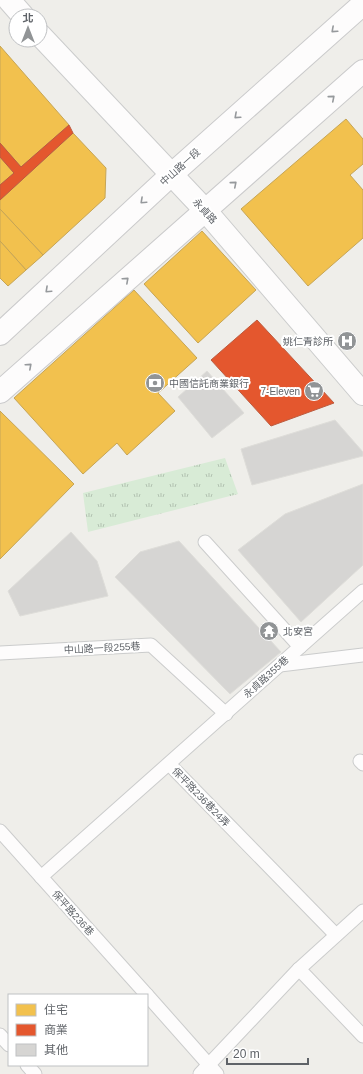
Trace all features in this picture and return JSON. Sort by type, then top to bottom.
[{"type":"street","points":[[9,0],[16,8]]},
{"type":"street","name":"中山路一段","points":[[0,334],[171,175],[363,4]]},
{"type":"street","name":"永貞路","points":[[48,44],[205,210],[363,394]]},
{"type":"street","points":[[0,392],[363,71]]},
{"type":"lane","points":[[205,542],[300,647]]},
{"type":"lane","name":"永貞路355巷","points":[[169,764],[363,591]]},
{"type":"lane","name":"中山路一段255巷","points":[[0,653],[152,645],[226,714]]},
{"type":"lane","points":[[280,665],[363,655]]},
{"type":"lane","name":"保平路236巷24弄","points":[[41,877],[169,764],[336,935]]},
{"type":"lane","name":"保平路236巷","points":[[0,831],[146,994]]},
{"type":"lane","points":[[200,1074],[214,1069],[299,969],[363,911]]},
{"type":"lane","points":[[299,969],[363,1036]]},
{"type":"lane","name":"保平路236巷","points":[[148,996],[214,1069]]},
{"type":"lane","points":[[0,1035],[8,1044]]},
{"type":"lane","points":[[28,1066],[35,1074]]},
{"type":"green space","points":[[225,458],[238,494],[88,532],[83,493]]},
{"type":"building: 住宅","points":[[0,46],[69,125],[21,167],[0,143]]},
{"type":"building: 住宅","points":[[346,119],[363,139],[363,164],[350,175],[363,190],[363,238],[308,286],[241,209]]},
{"type":"building: 住宅","points":[[73,133],[106,168],[105,198],[43,255],[0,209],[0,200]]},
{"type":"building: 住宅","points":[[0,157],[14,173],[0,185]]},
{"type":"building: 住宅","points":[[0,209],[43,255],[26,270],[0,241]]},
{"type":"building: 住宅","points":[[202,231],[256,290],[198,343],[144,284]]},
{"type":"building: 住宅","points":[[0,241],[26,270],[8,286],[0,278]]},
{"type":"building: 住宅","points":[[134,290],[197,358],[158,393],[175,411],[127,455],[117,443],[83,474],[14,398]]},
{"type":"building: 住宅","points":[[0,411],[74,484],[0,559]]},
{"type":"building: 商業","points":[[69,125],[73,133],[0,200],[0,185],[14,173],[0,157],[0,143],[21,167]]},
{"type":"building: 商業","points":[[257,320],[334,403],[271,426],[211,360]]},
{"type":"building: 其他","points":[[207,371],[244,413],[212,438],[178,397]]},
{"type":"building: 其他","points":[[335,420],[363,452],[363,456],[252,485],[241,449]]},
{"type":"building: 其他","points":[[363,484],[363,565],[301,622],[238,550],[285,514]]},
{"type":"building: 其他","points":[[71,532],[97,561],[108,596],[20,616],[8,591]]},
{"type":"building: 其他","points":[[179,541],[281,652],[230,694],[115,577],[140,552]]},
{"type":"place","name":"姚仁青診所","points":[[347,341]]},
{"type":"place","name":"中國信託商業銀行","points":[[155,383]]},
{"type":"place","name":"7-Eleven","points":[[314,391]]},
{"type":"place","name":"北安宮","points":[[269,631]]}]
